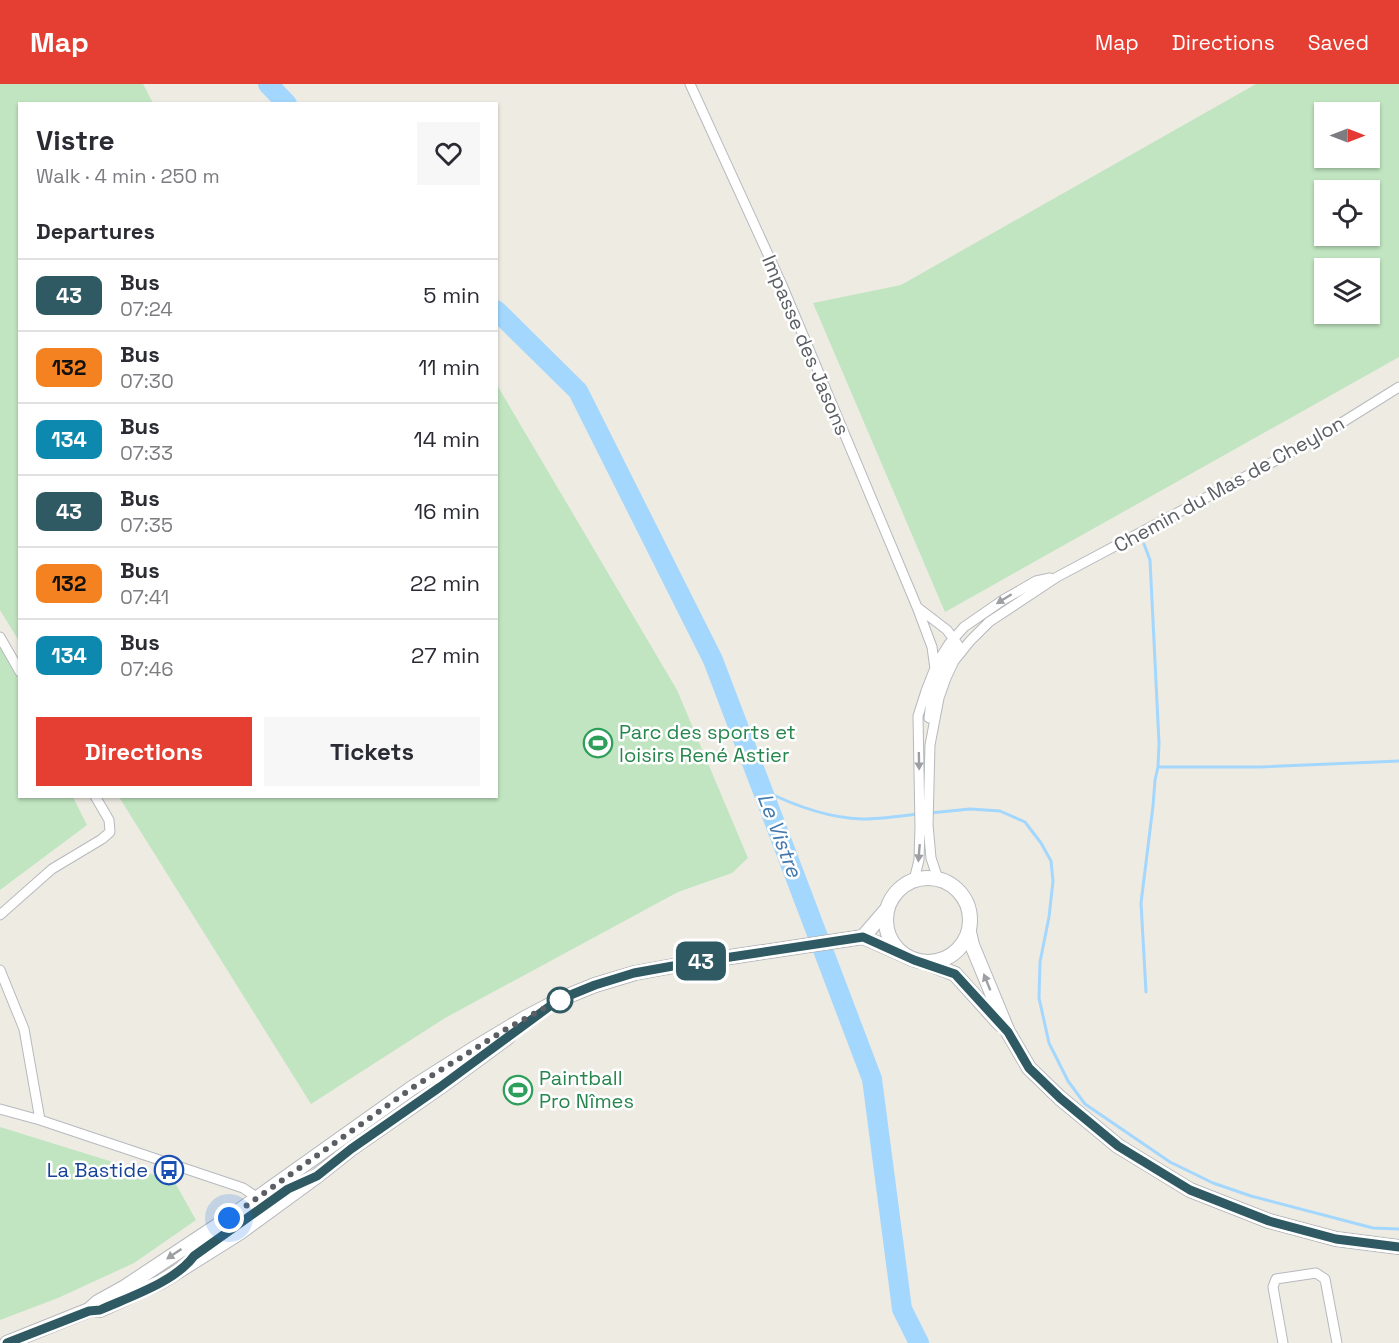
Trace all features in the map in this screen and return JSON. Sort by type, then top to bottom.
[{"type":"street","name":"Impasse des Jasons","points":[[690,84],[783,285],[917,607],[932,647],[935,669]]},
{"type":"street","name":"Chemin du Mas de Cheylon","points":[[924,802],[932,730],[946,678],[954,661],[989,622],[1057,577],[1314,440],[1399,387]]},
{"type":"street","name":"Chemin du Mas de Cheylon","points":[[914,880],[924,825],[918,716],[935,669],[949,644],[964,627],[1036,581],[1057,577]]},
{"type":"street","name":"Impasse des Jasons","points":[[917,607],[947,630],[954,639]]},
{"type":"street","points":[[0,637],[18,668]]},
{"type":"street","points":[[932,730],[929,719],[931,705],[941,673],[958,645],[954,639]]},
{"type":"street","points":[[0,915],[52,869],[110,832],[110,820],[96,798]]},
{"type":"street","name":"Chemin du Mas de Cheylon","points":[[924,825],[938,879]]},
{"type":"street","points":[[906,956],[896,947],[889,935],[886,922],[893,896],[914,880],[938,879],[950,884],[968,905],[972,945],[1008,1032],[1029,1068],[1060,1098],[1118,1146],[1190,1190],[1269,1221],[1336,1239],[1399,1247]]},
{"type":"street","points":[[863,937],[888,908]]},
{"type":"street","points":[[923,962],[935,962],[956,952],[964,943],[969,932]]},
{"type":"street","points":[[7,1343],[89,1311],[100,1310],[161,1282],[239,1233],[351,1149],[550,1006],[595,985],[634,973],[684,964],[863,937],[955,974],[1008,1032]]},
{"type":"street","points":[[0,970],[24,1029],[40,1120]]},
{"type":"street","points":[[89,1311],[98,1302],[261,1202],[412,1088],[525,1018],[550,1006]]},
{"type":"street","points":[[0,1109],[40,1120],[243,1188],[261,1202]]},
{"type":"street","points":[[1283,1343],[1273,1287],[1276,1279],[1316,1273],[1325,1279],[1337,1343]]},
{"type":"green space","points":[[0,84],[143,84],[152,102],[18,102],[18,639],[0,610]]},
{"type":"green space","points":[[1256,84],[1399,84],[1399,357],[945,612],[813,303],[901,285]]},
{"type":"green space","name":"Parc des sports et loisirs René Astier","points":[[498,387],[677,690],[748,858],[732,873],[678,892],[445,1018],[311,1104],[120,798],[498,798]]},
{"type":"green space","points":[[0,639],[18,679],[18,798],[74,798],[87,825],[0,890]]},
{"type":"green space","points":[[0,1127],[174,1181],[196,1220],[134,1263],[58,1298],[0,1320]]},
{"type":"waterway","name":"Le Vistre","points":[[268,84],[285,102]]},
{"type":"waterway","name":"Le Vistre","points":[[498,312],[578,391],[713,660],[872,1079],[902,1309],[919,1343]]},
{"type":"waterway","points":[[1144,544],[1150,560],[1159,743],[1141,903],[1146,992]]},
{"type":"waterway","points":[[1158,767],[1260,767],[1399,761]]},
{"type":"waterway","points":[[763,790],[798,806],[836,816],[869,819],[918,814]]},
{"type":"waterway","points":[[930,813],[970,809],[1000,811],[1025,822],[1051,861],[1053,881],[1040,962],[1039,998],[1049,1043],[1068,1081],[1085,1104],[1170,1162],[1213,1183],[1251,1196],[1373,1228],[1399,1229]]},
{"type":"bus line","name":"43","points":[[7,1343],[89,1311],[100,1310],[161,1282],[187,1266],[194,1256],[288,1189],[317,1176],[351,1149],[563,998],[634,973],[863,937],[914,960],[955,974],[1008,1032],[1029,1068],[1060,1098],[1118,1146],[1190,1190],[1269,1221],[1336,1239],[1399,1247]]},
{"type":"place","name":"Parc des sports et loisirs René Astier","points":[[598,743]]},
{"type":"place","name":"Paintball Pro Nîmes","points":[[518,1090]]},
{"type":"place","name":"La Bastide","points":[[169,1170]]},
{"type":"route","points":[[229,1218],[412,1088],[508,1028],[563,998],[560,1000]]}]
